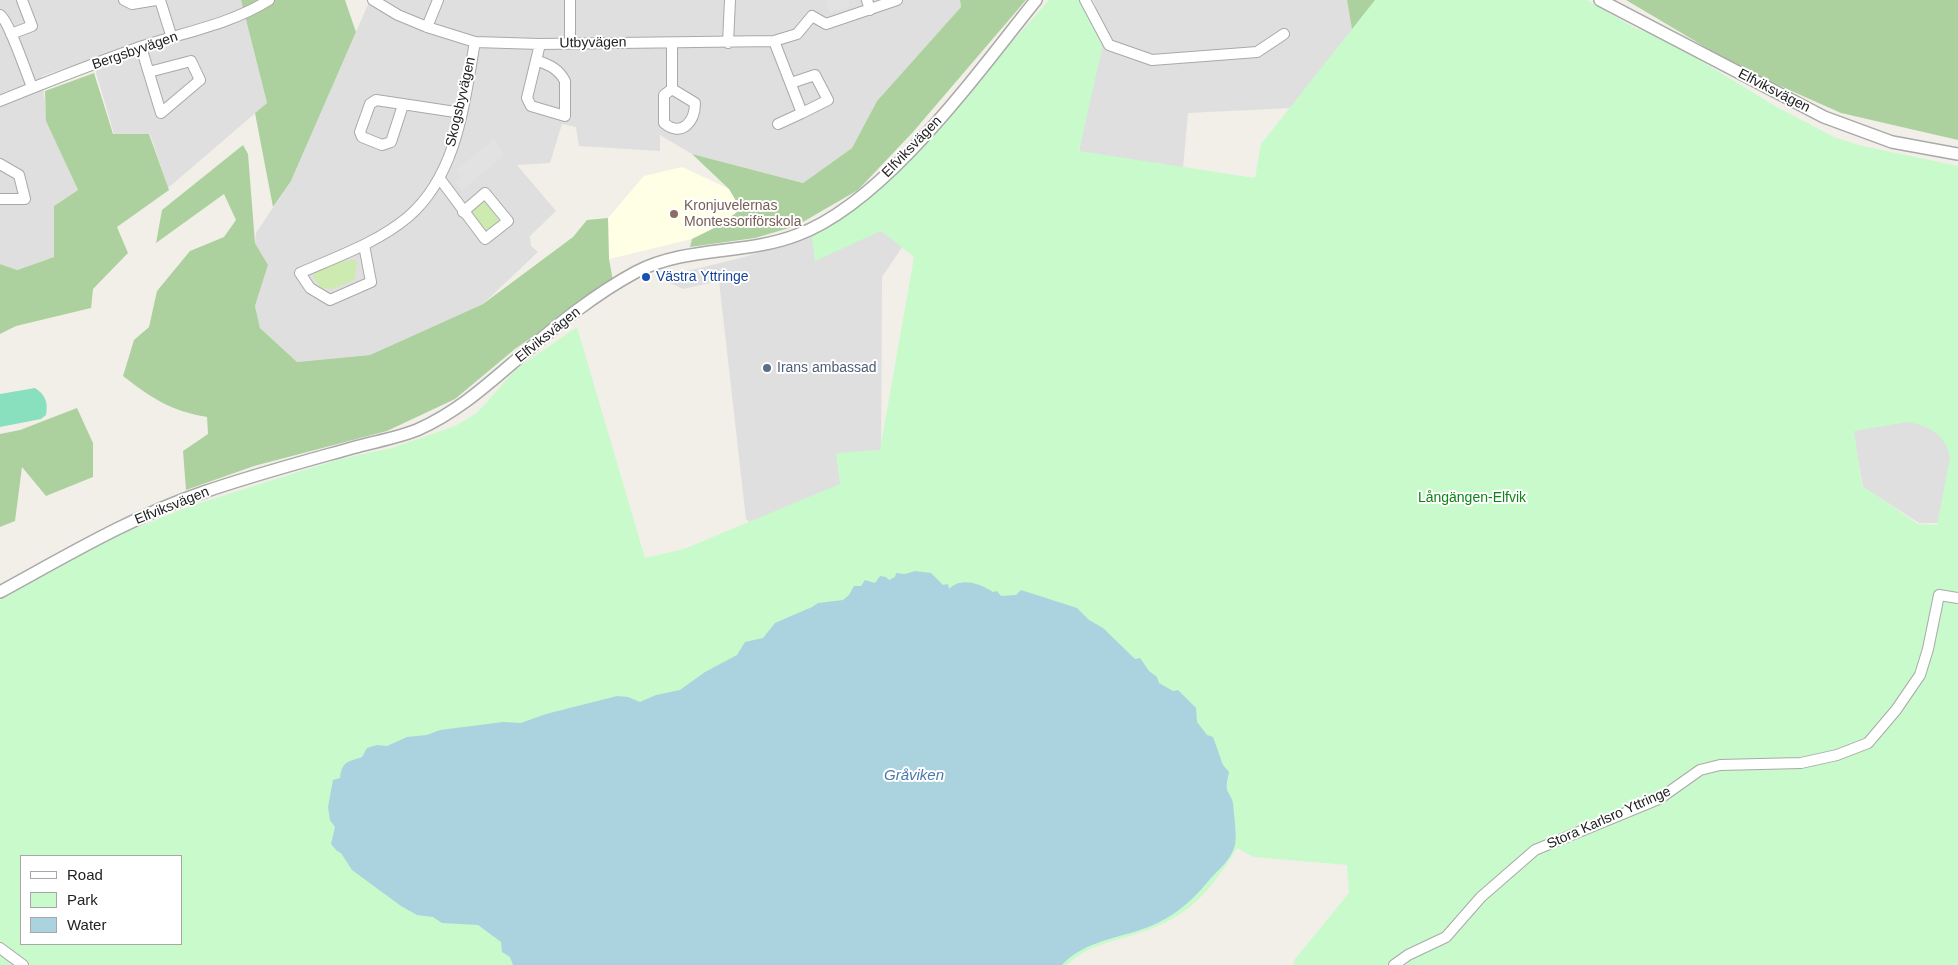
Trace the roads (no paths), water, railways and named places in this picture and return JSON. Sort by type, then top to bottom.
[{"type":"street","points":[[11,34],[32,26],[22,0]]},
{"type":"street","points":[[124,0],[132,4],[156,0]]},
{"type":"street","points":[[160,0],[172,38]]},
{"type":"street","name":"Bergsbyvägen","points":[[0,101],[32,87],[141,47],[220,24],[247,14],[269,0]]},
{"type":"street","name":"Utbyvägen","points":[[373,0],[398,15],[427,28],[475,42],[540,44],[728,44],[774,41],[797,34],[812,16],[826,24],[870,10]]},
{"type":"street","points":[[427,28],[438,0]]},
{"type":"street","points":[[570,0],[570,44]]},
{"type":"street","points":[[728,44],[730,0]]},
{"type":"street","points":[[867,0],[870,10],[897,0]]},
{"type":"street","name":"Elfviksvägen","points":[[0,592],[131,522],[200,493],[259,474],[414,431],[453,412],[481,392],[522,355],[581,307],[635,273],[682,256],[795,236],[821,225],[861,198],[904,157],[956,100],[1036,0]]},
{"type":"street","points":[[1085,0],[1109,45],[1152,60],[1257,52],[1284,34]]},
{"type":"street","name":"Elfviksvägen","points":[[1600,0],[1839,123],[1892,142],[1958,154]]},
{"type":"street","points":[[0,15],[3,17],[11,34],[32,87]]},
{"type":"street","points":[[774,41],[802,113]]},
{"type":"street","name":"Skogsbyvägen","points":[[364,244],[372,282],[330,300],[310,288],[300,273],[364,244],[408,217],[440,178],[462,113],[475,42]]},
{"type":"street","points":[[672,43],[672,89]]},
{"type":"street","points":[[536,60],[555,67],[565,81],[565,116],[532,106],[528,101],[527,98],[536,60],[540,44]]},
{"type":"street","points":[[141,47],[162,113],[200,80],[191,61],[149,72]]},
{"type":"street","points":[[778,124],[828,100],[818,77],[815,75],[791,83]]},
{"type":"street","points":[[403,105],[390,142],[382,145],[362,137],[360,132],[372,103],[376,100],[462,113]]},
{"type":"street","points":[[0,164],[19,175],[25,198],[0,200]]},
{"type":"street","points":[[440,178],[463,212],[485,239],[508,221],[485,193],[463,212]]},
{"type":"street","name":"Stora Karlsro Yttringe","points":[[1394,965],[1446,937],[1481,897],[1535,850],[1659,799],[1700,770],[1720,765],[1801,764],[1837,755],[1868,743],[1896,710],[1920,675],[1928,649],[1939,595],[1958,598]]},
{"type":"street","points":[[0,948],[23,965]]},
{"type":"water","name":"Gråviken","points":[[915,571],[931,573],[943,585],[948,584],[949,589],[954,585],[965,582],[982,586],[993,592],[997,591],[1001,596],[1016,595],[1021,590],[1077,608],[1089,620],[1103,628],[1135,659],[1140,658],[1149,671],[1157,677],[1159,683],[1173,691],[1178,690],[1196,708],[1197,722],[1207,735],[1213,737],[1223,765],[1229,772],[1227,790],[1233,802],[1236,841],[1231,855],[1224,864],[1187,904],[1169,917],[1149,927],[1087,947],[1062,965],[513,965],[510,957],[502,952],[501,942],[478,925],[442,923],[433,917],[417,915],[401,906],[352,870],[341,853],[331,844],[335,827],[330,820],[328,807],[333,780],[340,778],[344,765],[362,757],[367,748],[377,745],[387,746],[407,737],[427,735],[440,730],[503,722],[521,723],[546,714],[617,696],[628,697],[640,702],[656,695],[680,690],[705,672],[737,655],[745,642],[763,638],[775,623],[818,603],[843,600],[849,595],[854,586],[861,586],[865,580],[875,583],[880,576],[886,577],[889,580],[895,577],[896,573],[905,574]]},
{"type":"place","name":"Kronjuvelernas Montessoriförskola","points":[[674,214]]},
{"type":"place","name":"Västra Yttringe","points":[[646,277]]},
{"type":"place","name":"Irans ambassad","points":[[767,368]]},
{"type":"park label","name":"Långängen-Elfvik","points":[[1472,498]]}]
